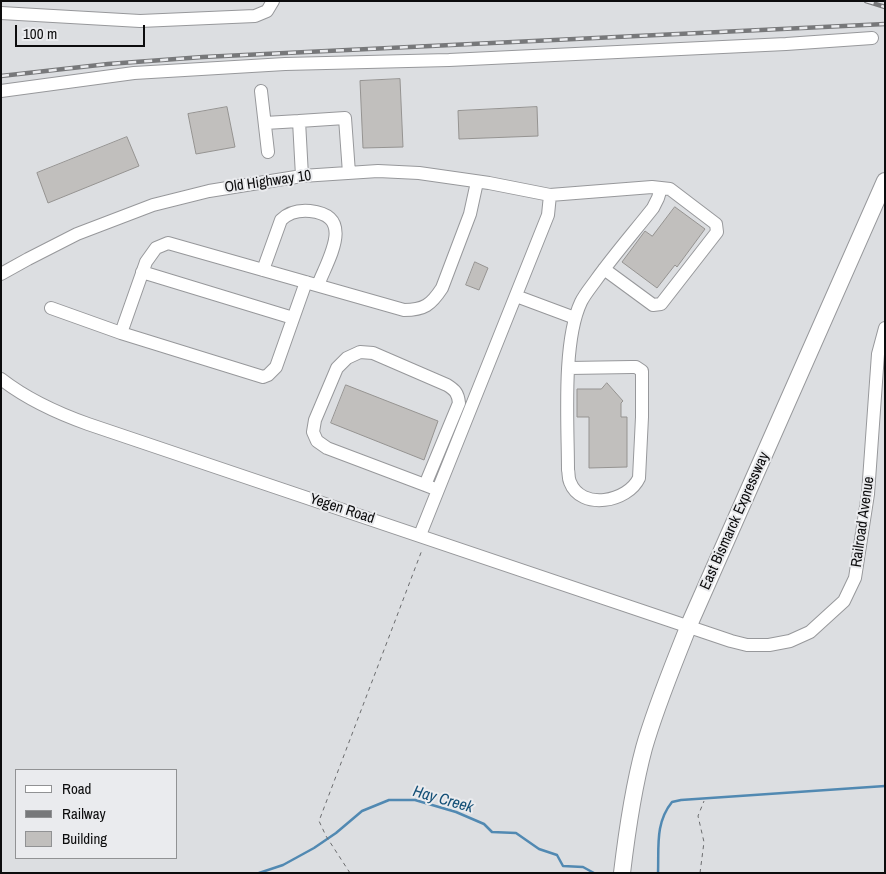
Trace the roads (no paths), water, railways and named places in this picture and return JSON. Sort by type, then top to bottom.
[{"type":"main road","name":"East Bismarck Expressway","points":[[622,873],[632,806],[644,748],[689,625],[885,181]]},
{"type":"street","points":[[1,13],[140,21],[254,16],[267,11],[273,1]]},
{"type":"street","points":[[1,91],[134,73],[256,65],[449,60],[872,38]]},
{"type":"street","points":[[261,91],[268,152]]},
{"type":"street","points":[[266,123],[345,118],[349,173]]},
{"type":"street","points":[[299,121],[302,176]]},
{"type":"street","name":"Old Highway 10","points":[[1,274],[77,234],[154,205],[208,191],[302,176],[378,171],[419,173],[550,195],[652,187],[661,188]]},
{"type":"street","points":[[121,333],[142,272],[151,253],[156,248],[168,243],[404,310],[416,310],[425,307],[442,288],[470,214],[477,182]]},
{"type":"street","points":[[569,368],[636,368],[640,369],[643,374],[639,478],[635,487],[614,499],[594,500],[584,497],[575,490],[570,481],[568,470],[569,368],[575,318],[582,300],[604,269],[653,208],[661,188],[670,189],[714,222],[716,232],[664,301],[657,306],[604,269]]},
{"type":"street","points":[[423,536],[438,490],[548,215],[550,195]]},
{"type":"street","points":[[51,308],[121,333],[263,376],[268,375],[276,367],[293,318],[337,237],[336,226],[329,218],[317,212],[295,211],[285,216],[281,220],[264,270]]},
{"type":"street","points":[[142,272],[293,318]]},
{"type":"street","points":[[516,296],[575,318]]},
{"type":"street","name":"Railroad Avenue","points":[[689,625],[747,645],[769,645],[790,641],[810,632],[844,602],[855,578],[868,494],[878,354],[885,328]]},
{"type":"street","points":[[425,485],[459,403],[454,389],[373,353],[360,352],[347,358],[337,368],[315,420],[313,432],[317,441],[327,448],[438,490]]},
{"type":"street","name":"Yegen Road","points":[[1,379],[39,404],[60,414],[689,625]]},
{"type":"waterway","points":[[658,873],[660,827],[672,802],[885,786]]},
{"type":"waterway","name":"Hay Creek","points":[[259,873],[283,865],[314,848],[336,833],[362,811],[389,800],[415,800],[456,812],[484,824],[492,832],[516,833],[539,849],[557,855],[563,866],[583,867],[594,873]]},
{"type":"railway","points":[[866,1],[885,7]]},
{"type":"railway","points":[[1,76],[108,64],[203,57],[885,24]]}]
